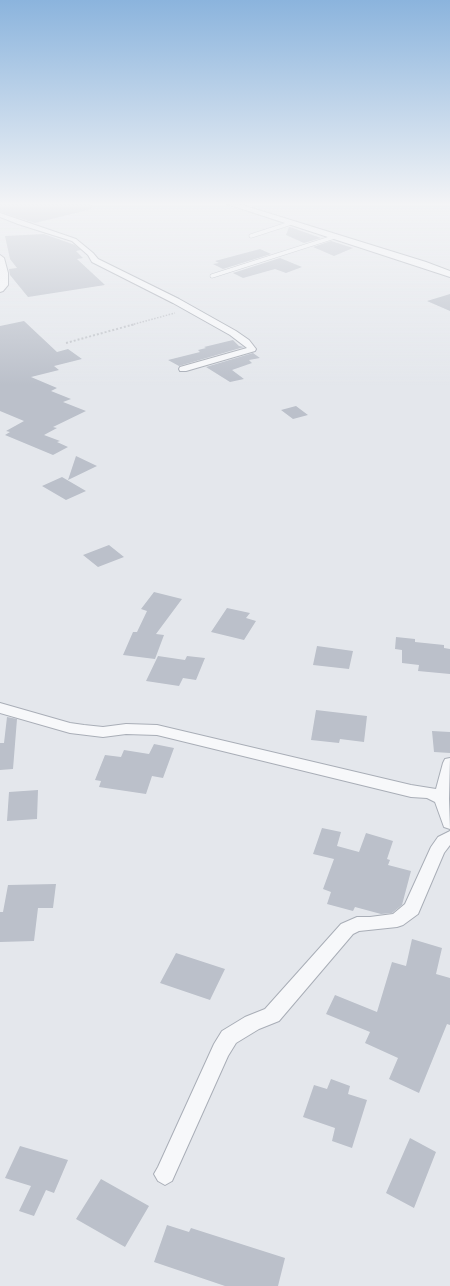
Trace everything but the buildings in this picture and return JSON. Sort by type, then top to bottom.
[{"type":"street","points":[[0,289],[3,285],[4,273],[2,264]]},
{"type":"street","points":[[103,264],[233,333],[246,342],[252,349],[183,369]]},
{"type":"street","points":[[423,264],[450,274]]},
{"type":"street","points":[[0,708],[70,728],[84,730],[104,732],[126,729],[157,730],[411,791],[430,793],[441,799]]},
{"type":"street","points":[[450,763],[441,799],[450,823]]},
{"type":"street","points":[[165,1174],[221,1050],[229,1038],[252,1023],[272,1015],[347,929],[357,924],[370,924],[397,920],[412,909],[437,851],[444,841],[450,837]]},
{"type":"lane","points":[[212,276],[249,264]]},
{"type":"path","points":[[66,343],[190,309]]}]
